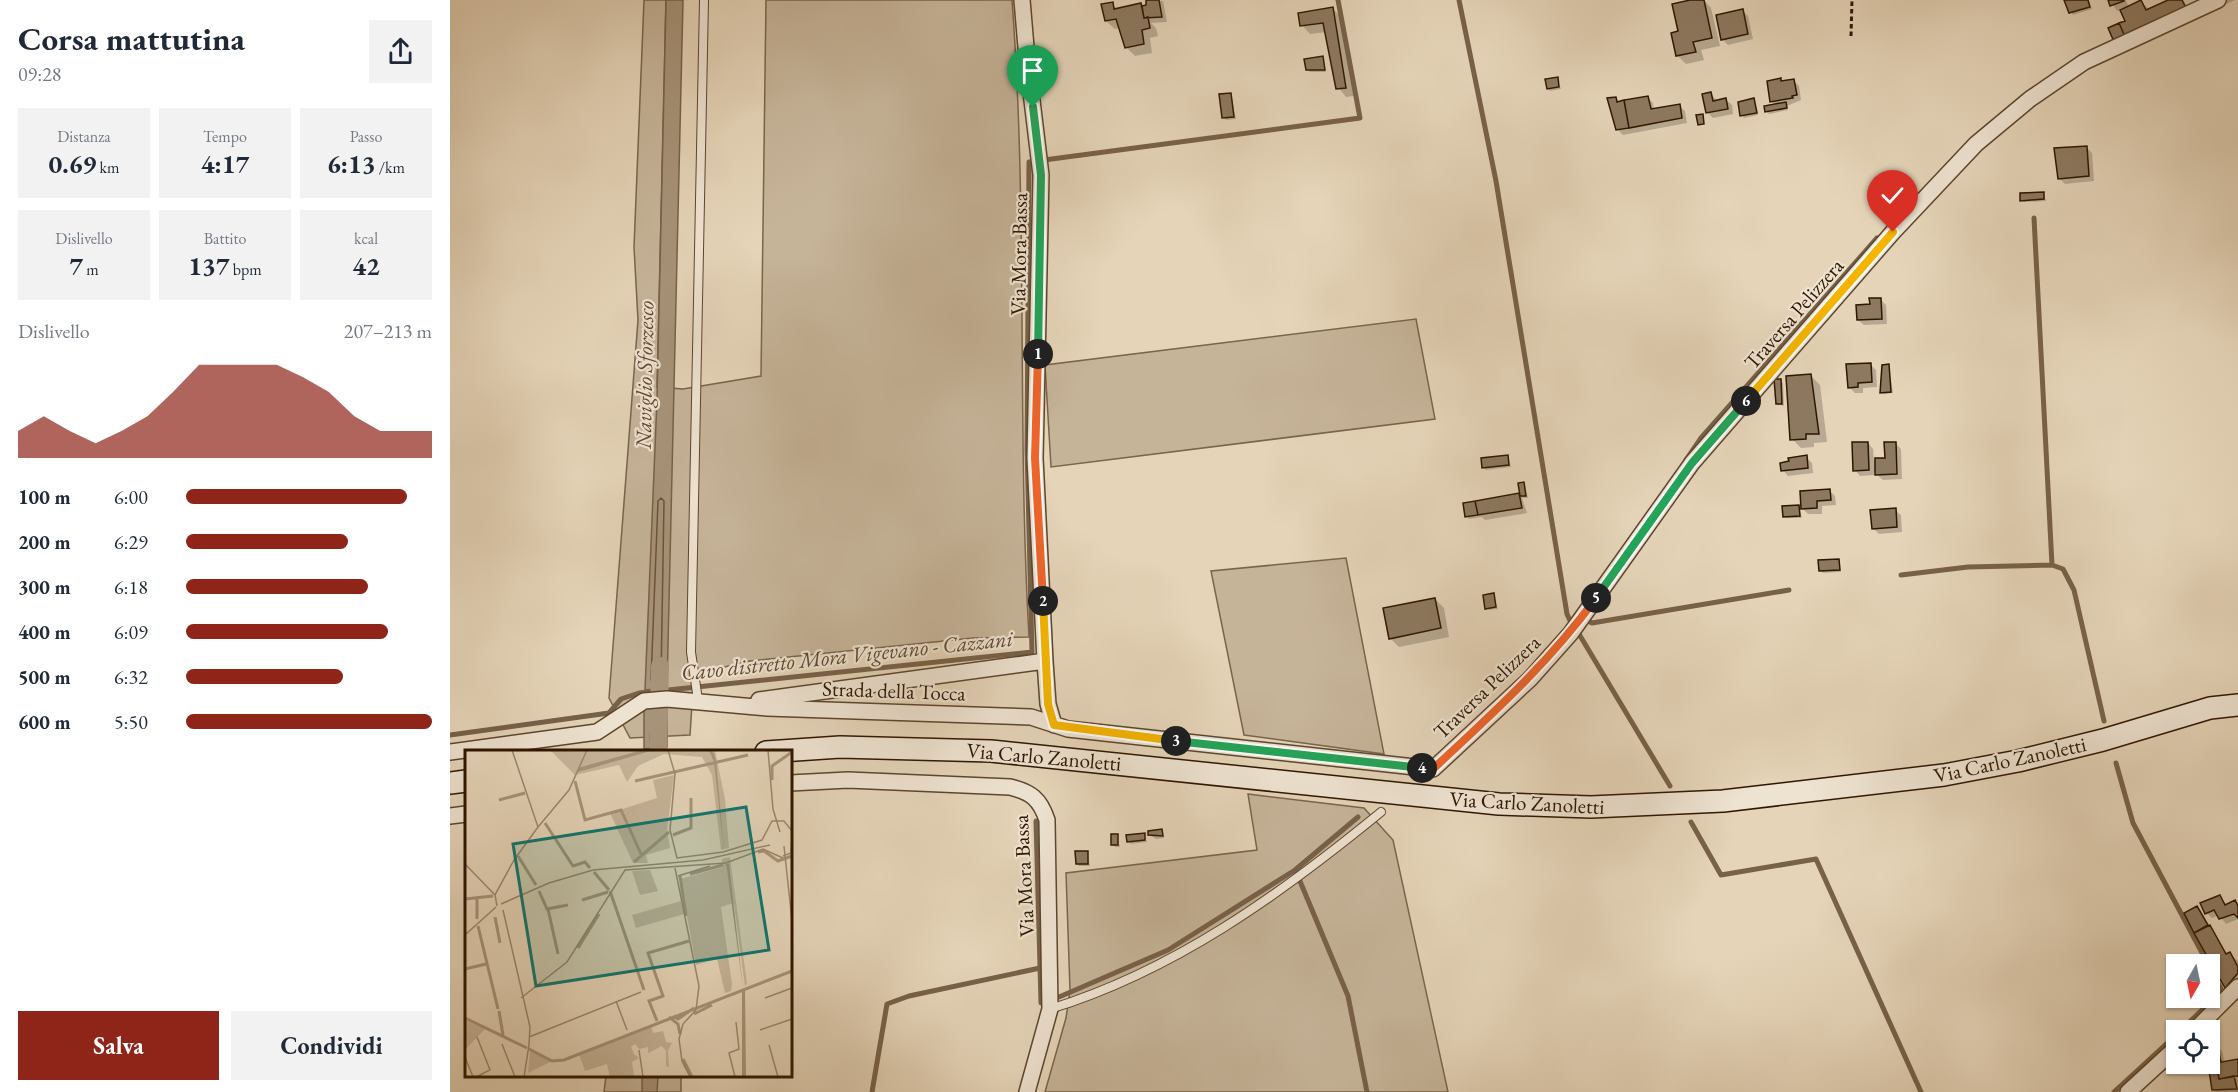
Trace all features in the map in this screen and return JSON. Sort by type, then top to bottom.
[{"type":"main road","name":"Via Carlo Zanoletti","points":[[2210,708],[2238,693]]},
{"type":"main road","name":"Via Carlo Zanoletti","points":[[792,750],[840,747],[992,751],[1499,804],[1603,807],[1735,800],[1944,775],[2018,761],[2103,740],[2210,708],[2238,705]]},
{"type":"main road","points":[[450,783],[465,781]]},
{"type":"street","name":"Via Mora Bassa","points":[[1022,0],[1040,161],[1035,458],[1048,704],[1054,725]]},
{"type":"street","name":"Traversa Pelizzera","points":[[1054,725],[1433,769],[1530,679],[1571,633],[1692,463],[1893,232],[1976,144],[2030,99],[2084,62],[2218,0]]},
{"type":"street","name":"Strada della Tocca","points":[[731,704],[1045,661]]},
{"type":"street","name":"Strada della Tocca","points":[[450,752],[597,732],[644,701],[697,697],[767,708],[1031,717],[1054,725]]},
{"type":"street","name":"Via Mora Bassa","points":[[792,783],[848,780],[1010,787],[1030,793],[1042,804],[1047,820],[1050,1003],[1027,1092]]},
{"type":"street","points":[[450,816],[465,814]]},
{"type":"street","points":[[2205,1020],[2238,987]]},
{"type":"street","points":[[2128,1092],[2166,1057]]},
{"type":"lane","points":[[697,697],[691,652],[704,0]]},
{"type":"lane","points":[[1050,1003],[1096,995],[1214,934],[1304,874],[1381,812]]},
{"type":"path","points":[[1851,36],[1852,0]]},
{"type":"shaded area","points":[[644,0],[666,0],[657,387],[683,389],[761,376],[766,0],[1012,0],[1020,159],[1025,557],[1029,637],[973,638],[750,661],[694,674],[690,735],[630,738],[609,698],[638,320],[634,247]]},
{"type":"shaded area","points":[[1416,319],[1435,419],[1051,467],[1045,365]]},
{"type":"shaded area","points":[[1346,558],[1384,754],[1244,735],[1211,571]]},
{"type":"shaded area","points":[[1248,794],[1364,808],[1393,840],[1448,1092],[1045,1092],[1066,1018],[1070,990],[1066,873],[1257,850]]},
{"type":"shaded area","points":[[606,1077],[681,1077],[681,1092],[604,1092]]},
{"type":"water","points":[[666,0],[683,0],[667,688],[645,690],[657,399]]},
{"type":"water","points":[[667,706],[667,747],[644,749],[644,707]]},
{"type":"water","points":[[642,1077],[658,1077],[657,1092],[642,1092]]},
{"type":"building","points":[[1146,0],[1159,0],[1162,17],[1144,18],[1142,6],[1146,5]]},
{"type":"building","points":[[1704,0],[1712,38],[1693,42],[1696,52],[1676,56],[1671,33],[1678,31],[1672,4]]},
{"type":"building","points":[[2064,0],[2088,0],[2090,7],[2069,13]]},
{"type":"building","points":[[2108,0],[2123,0],[2124,1],[2110,6]]},
{"type":"building","points":[[2141,0],[2146,10],[2168,0],[2182,0],[2187,10],[2126,39],[2119,23],[2125,21],[2120,10]]},
{"type":"building","points":[[1113,2],[1114,9],[1141,3],[1144,18],[1148,17],[1150,28],[1142,30],[1144,44],[1125,48],[1116,19],[1105,21],[1101,4]]},
{"type":"building","points":[[1333,7],[1346,88],[1336,89],[1323,23],[1300,26],[1298,13]]},
{"type":"building","points":[[1743,9],[1748,34],[1721,40],[1716,15]]},
{"type":"building","points":[[2119,23],[2126,39],[2115,44],[2108,28]]},
{"type":"building","points":[[1323,56],[1325,70],[1306,70],[1304,59]]},
{"type":"building","points":[[1558,77],[1559,87],[1547,89],[1545,79]]},
{"type":"building","points":[[1781,78],[1781,81],[1794,79],[1797,95],[1792,96],[1793,98],[1770,102],[1767,81]]},
{"type":"building","points":[[1711,92],[1713,101],[1726,98],[1728,109],[1706,113],[1702,94]]},
{"type":"building","points":[[1231,93],[1234,117],[1222,118],[1219,94]]},
{"type":"building","points":[[1648,96],[1651,109],[1680,104],[1682,118],[1629,128],[1624,100]]},
{"type":"building","points":[[1616,97],[1617,102],[1624,100],[1629,128],[1616,130],[1607,98]]},
{"type":"building","points":[[1754,98],[1757,113],[1740,116],[1738,102]]},
{"type":"building","points":[[1786,102],[1787,108],[1765,112],[1764,106]]},
{"type":"building","points":[[1703,114],[1704,124],[1698,125],[1696,115]]},
{"type":"building","points":[[2087,146],[2089,176],[2058,179],[2054,148]]},
{"type":"building","points":[[2044,192],[2044,199],[2020,201],[2020,193]]},
{"type":"building","points":[[1869,298],[1881,298],[1882,319],[1857,320],[1856,305],[1870,304]]},
{"type":"building","points":[[1871,363],[1872,382],[1858,383],[1858,387],[1848,388],[1846,364]]},
{"type":"building","points":[[1889,364],[1891,392],[1880,393],[1882,365]]},
{"type":"building","points":[[1811,374],[1819,434],[1806,434],[1806,439],[1790,440],[1786,376]]},
{"type":"building","points":[[1774,379],[1781,379],[1782,404],[1776,404]]},
{"type":"building","points":[[1852,442],[1868,442],[1869,470],[1853,471]]},
{"type":"building","points":[[1884,442],[1896,442],[1897,474],[1875,475],[1875,458],[1885,458]]},
{"type":"building","points":[[1508,455],[1509,465],[1482,468],[1481,458]]},
{"type":"building","points":[[1807,455],[1808,468],[1781,471],[1780,463],[1789,461],[1788,458]]},
{"type":"building","points":[[1524,482],[1526,496],[1520,496],[1518,483]]},
{"type":"building","points":[[1830,489],[1831,500],[1817,501],[1817,508],[1801,509],[1800,491]]},
{"type":"building","points":[[1519,493],[1522,508],[1478,515],[1475,501]]},
{"type":"building","points":[[1475,501],[1478,515],[1465,517],[1463,503]]},
{"type":"building","points":[[1799,505],[1800,516],[1783,517],[1782,506]]},
{"type":"building","points":[[1896,508],[1897,527],[1872,529],[1870,510]]},
{"type":"building","points":[[1839,559],[1840,570],[1819,571],[1818,560]]},
{"type":"building","points":[[1494,593],[1496,607],[1485,609],[1483,595]]},
{"type":"building","points":[[1435,598],[1441,628],[1389,639],[1383,608]]},
{"type":"building","points":[[1162,829],[1163,836],[1148,835],[1148,831]]},
{"type":"building","points":[[1145,833],[1145,840],[1127,842],[1126,835]]},
{"type":"building","points":[[1111,834],[1118,834],[1118,845],[1111,845]]},
{"type":"building","points":[[1075,851],[1088,851],[1088,864],[1076,864]]},
{"type":"building","points":[[2220,895],[2225,905],[2235,900],[2238,906],[2238,918],[2234,914],[2219,919],[2214,910],[2205,914],[2200,903]]},
{"type":"building","points":[[2197,906],[2208,925],[2194,933],[2184,913]]},
{"type":"building","points":[[2210,925],[2226,954],[2230,952],[2238,967],[2238,973],[2225,988],[2220,979],[2220,954],[2206,954],[2194,933]]},
{"type":"building","points":[[2238,1059],[2238,1076],[2219,1079],[2220,1062]]},
{"type":"building","points":[[2210,1074],[2218,1074],[2219,1079],[2234,1076],[2237,1089],[2212,1090]]},
{"type":"waterway","name":"Cavo distretto Mora Vigevano - Cazzani","points":[[450,735],[609,713],[621,699],[639,693],[1032,652],[1027,449],[1029,162],[1360,118],[1338,0]]},
{"type":"waterway","points":[[1459,0],[1496,181],[1567,614],[1572,625]]},
{"type":"waterway","points":[[2034,218],[2052,565]]},
{"type":"waterway","points":[[1686,460],[1701,438],[1877,238]]},
{"type":"waterway","points":[[1901,575],[1968,567],[2052,565],[2063,569],[2074,590],[2104,721]]},
{"type":"waterway","points":[[1588,621],[1592,623],[1789,590]]},
{"type":"waterway","points":[[1579,634],[1670,786]]},
{"type":"waterway","name":"Naviglio Sforzesco","points":[[658,750],[660,666]]},
{"type":"waterway","points":[[2116,763],[2133,823],[2203,954]]},
{"type":"waterway","points":[[1036,821],[1041,1003],[1168,950],[1295,870],[1358,817]]},
{"type":"waterway","points":[[1691,822],[1721,875],[1816,859],[1921,1092]]},
{"type":"waterway","points":[[1297,874],[1348,996],[1367,1092]]},
{"type":"waterway","points":[[872,1092],[887,1004],[909,996],[1040,968]]},
{"type":"waterway","points":[[2220,987],[2222,991],[2220,993]]},
{"type":"waterway","points":[[2192,1020],[2204,1008]]},
{"type":"waterway","points":[[2114,1092],[2166,1044]]},
{"type":"route","points":[[1033,107],[1041,175],[1035,458],[1045,661],[1048,704],[1054,725],[1068,729],[1433,769],[1530,679],[1571,633],[1692,463],[1893,232]]}]
